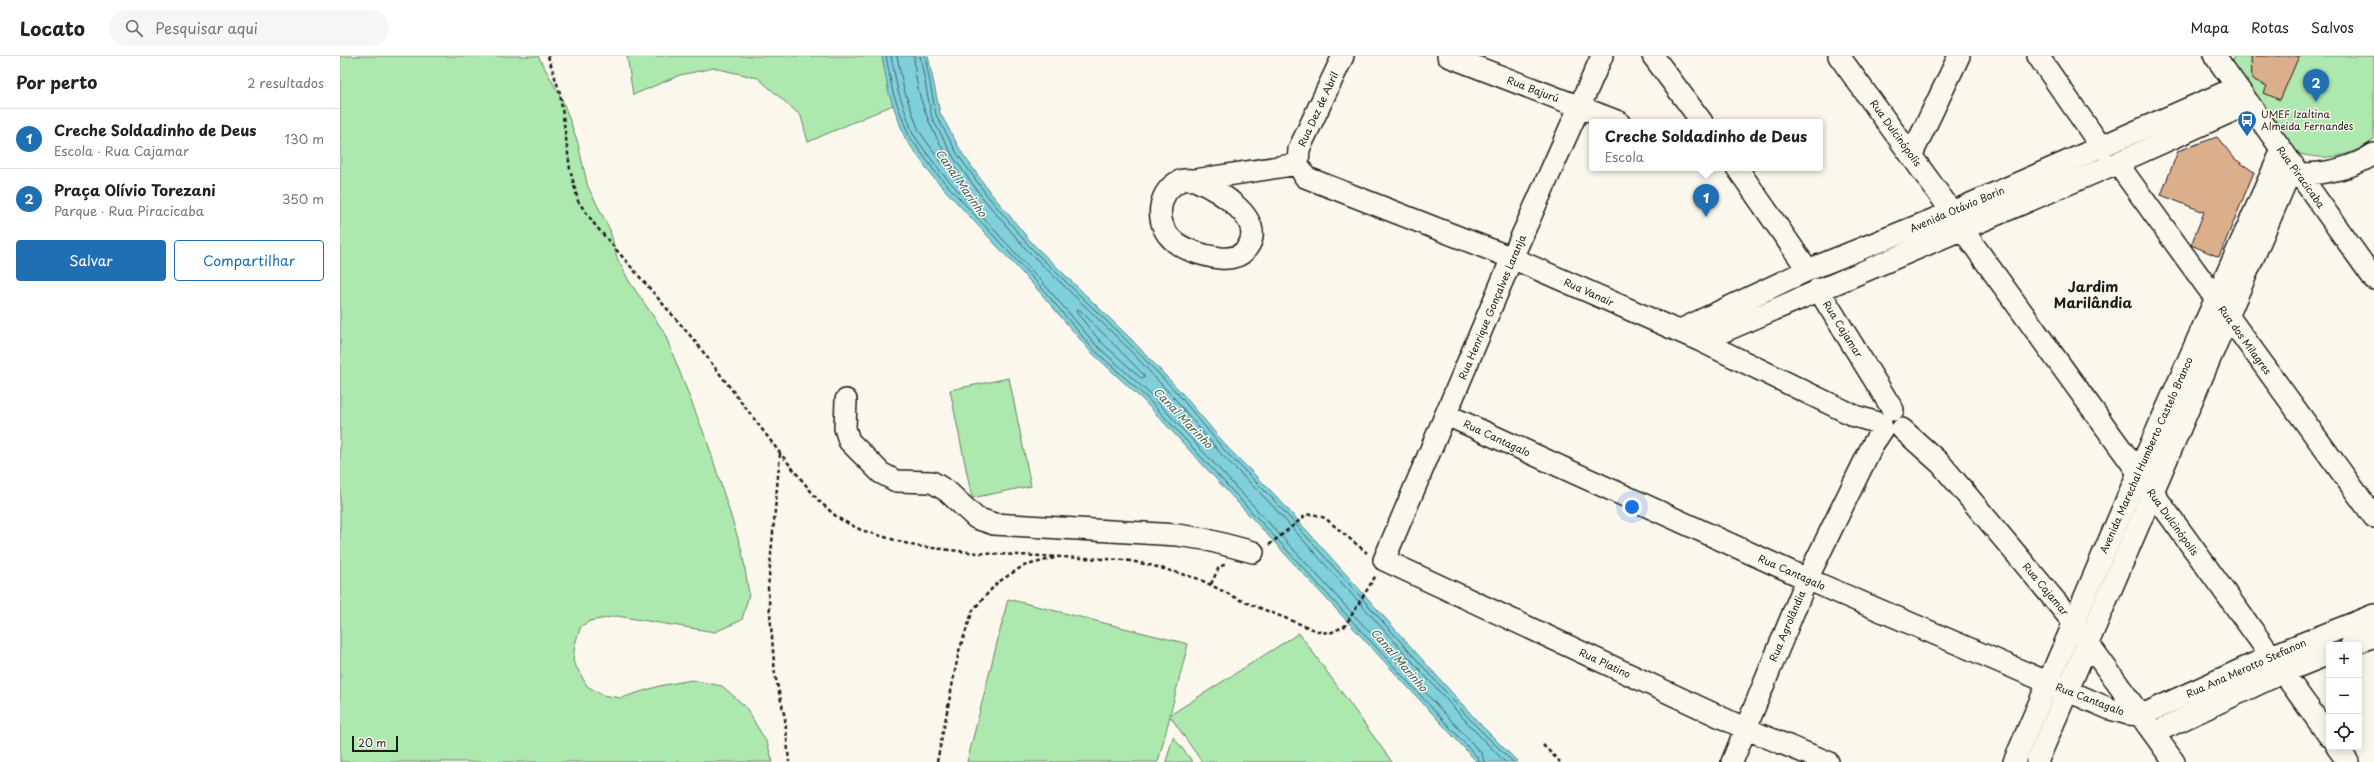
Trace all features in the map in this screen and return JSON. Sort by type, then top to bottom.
[{"type":"street","name":"Rua Dez de Abril","points":[[1298,164],[1299,149],[1343,56]]},
{"type":"street","name":"Rua Bajurú","points":[[1448,56],[1612,119]]},
{"type":"street","name":"Rua Henrique Gonçalves Laranja","points":[[1384,560],[1447,415],[1512,258],[1602,56]]},
{"type":"street","points":[[1653,56],[1700,119]]},
{"type":"street","name":"Rua Dulcinópolis","points":[[1839,56],[1912,154],[1957,220],[2138,474],[2284,672],[2326,732]]},
{"type":"street","points":[[1912,154],[1959,56]]},
{"type":"street","points":[[2038,56],[2102,148]]},
{"type":"street","name":"Rua Piracicaba","points":[[2215,56],[2374,279]]},
{"type":"street","name":"Avenida Otávio Borin","points":[[1701,341],[1818,289],[2102,148],[2243,96]]},
{"type":"street","name":"Avenida Otávio Borin","points":[[1678,331],[1808,270],[1957,220],[2117,163],[2243,96]]},
{"type":"street","points":[[2291,163],[2342,169],[2374,154]]},
{"type":"street","name":"Rua dos Milagres","points":[[2117,163],[2374,518]]},
{"type":"street","name":"Avenida Marechal Humberto Castelo Branco","points":[[2014,762],[2073,622],[2215,299],[2291,163]]},
{"type":"street","name":"Avenida Marechal Humberto Castelo Branco","points":[[2037,762],[2228,316],[2291,163]]},
{"type":"street","points":[[1195,180],[1221,194],[1246,216],[1250,225],[1251,236],[1248,248],[1241,255],[1229,258],[1205,255],[1187,248],[1168,236],[1162,225],[1160,212],[1162,200],[1168,188],[1181,181],[1298,164]]},
{"type":"street","name":"Rua Vanair","points":[[1298,164],[1305,177],[1512,258],[1701,341],[1855,416],[1890,423]]},
{"type":"street","points":[[1739,171],[1808,270]]},
{"type":"street","name":"Rua Cajamar","points":[[1818,289],[1890,423],[1941,464],[2073,622],[2142,715],[2174,762]]},
{"type":"street","points":[[846,400],[845,428],[849,440],[881,473],[896,481],[932,482],[947,492],[976,518],[994,524],[1177,535],[1204,539],[1253,552]]},
{"type":"street","name":"Rua Cantagalo","points":[[1447,415],[1807,579],[2068,692],[2110,709],[2128,714],[2142,715]]},
{"type":"street","name":"Rua Agrolândia","points":[[1732,762],[1744,728],[1807,579],[1873,444],[1890,423]]},
{"type":"street","name":"Rua Platino","points":[[1384,560],[1744,728],[1828,762]]},
{"type":"street","name":"Rua Ana Merotto Stefanon","points":[[2142,715],[2271,656],[2374,615]]},
{"type":"street","points":[[2359,642],[2374,636]]},
{"type":"street","name":"Rua Ana Merotto Stefanon","points":[[2154,733],[2284,672],[2326,655]]},
{"type":"street","points":[[2339,750],[2348,762]]},
{"type":"path","points":[[548,56],[560,93],[570,169],[578,201],[595,225],[694,340],[780,453],[823,504],[838,518],[861,530],[915,546],[941,550],[1125,560],[1150,565],[1199,579],[1240,600],[1311,630],[1330,633],[1345,626],[1367,591]]},
{"type":"path","points":[[780,453],[768,588],[775,675],[785,718],[789,762]]},
{"type":"path","points":[[1272,542],[1306,515],[1319,515],[1367,553],[1384,560]]},
{"type":"path","points":[[937,762],[959,651],[973,610],[997,583],[1023,566],[1062,556]]},
{"type":"path","points":[[1543,745],[1560,762]]},
{"type":"green space","points":[[340,56],[538,56],[562,99],[577,140],[588,187],[610,230],[617,258],[629,281],[664,332],[708,444],[742,551],[749,594],[742,620],[715,632],[617,616],[590,621],[581,626],[575,644],[573,661],[587,686],[602,695],[621,698],[659,686],[692,680],[722,686],[745,706],[767,743],[773,762],[340,762]]},
{"type":"green space","points":[[627,56],[882,56],[893,105],[808,142],[801,116],[758,78],[714,68],[680,75],[633,95]]},
{"type":"green space","points":[[2234,56],[2374,56],[2374,139],[2356,150],[2337,156],[2317,157],[2296,153],[2231,66]]},
{"type":"green space","points":[[1009,378],[1031,486],[972,498],[950,390]]},
{"type":"green space","points":[[1008,599],[1188,644],[1170,715],[1299,633],[1392,762],[1202,762],[1170,716],[1158,762],[967,762]]},
{"type":"green space","points":[[1173,737],[1193,762],[1166,762]]},
{"type":"water","name":"Canal Marinho","points":[[882,56],[928,56],[940,113],[962,153],[989,191],[1032,243],[1130,338],[1181,392],[1228,448],[1276,496],[1479,723],[1518,762],[1477,762],[1144,401],[1090,351],[1038,290],[932,176],[905,138],[889,94]]},
{"type":"building","points":[[2251,56],[2299,56],[2280,100],[2264,93],[2267,86],[2252,79]]},
{"type":"building","points":[[2217,137],[2235,159],[2254,172],[2219,257],[2191,245],[2204,212],[2161,195],[2178,151]]},
{"type":"place","name":"Praça Olívio Torezani","points":[[2316,102]]},
{"type":"place","name":"UMEF Izaltina Almeida Fernandes","points":[[2247,137]]},
{"type":"place","name":"Creche Soldadinho de Deus","points":[[1706,217]]},
{"type":"district","name":"Jardim Marilândia","points":[[2093,296]]}]
